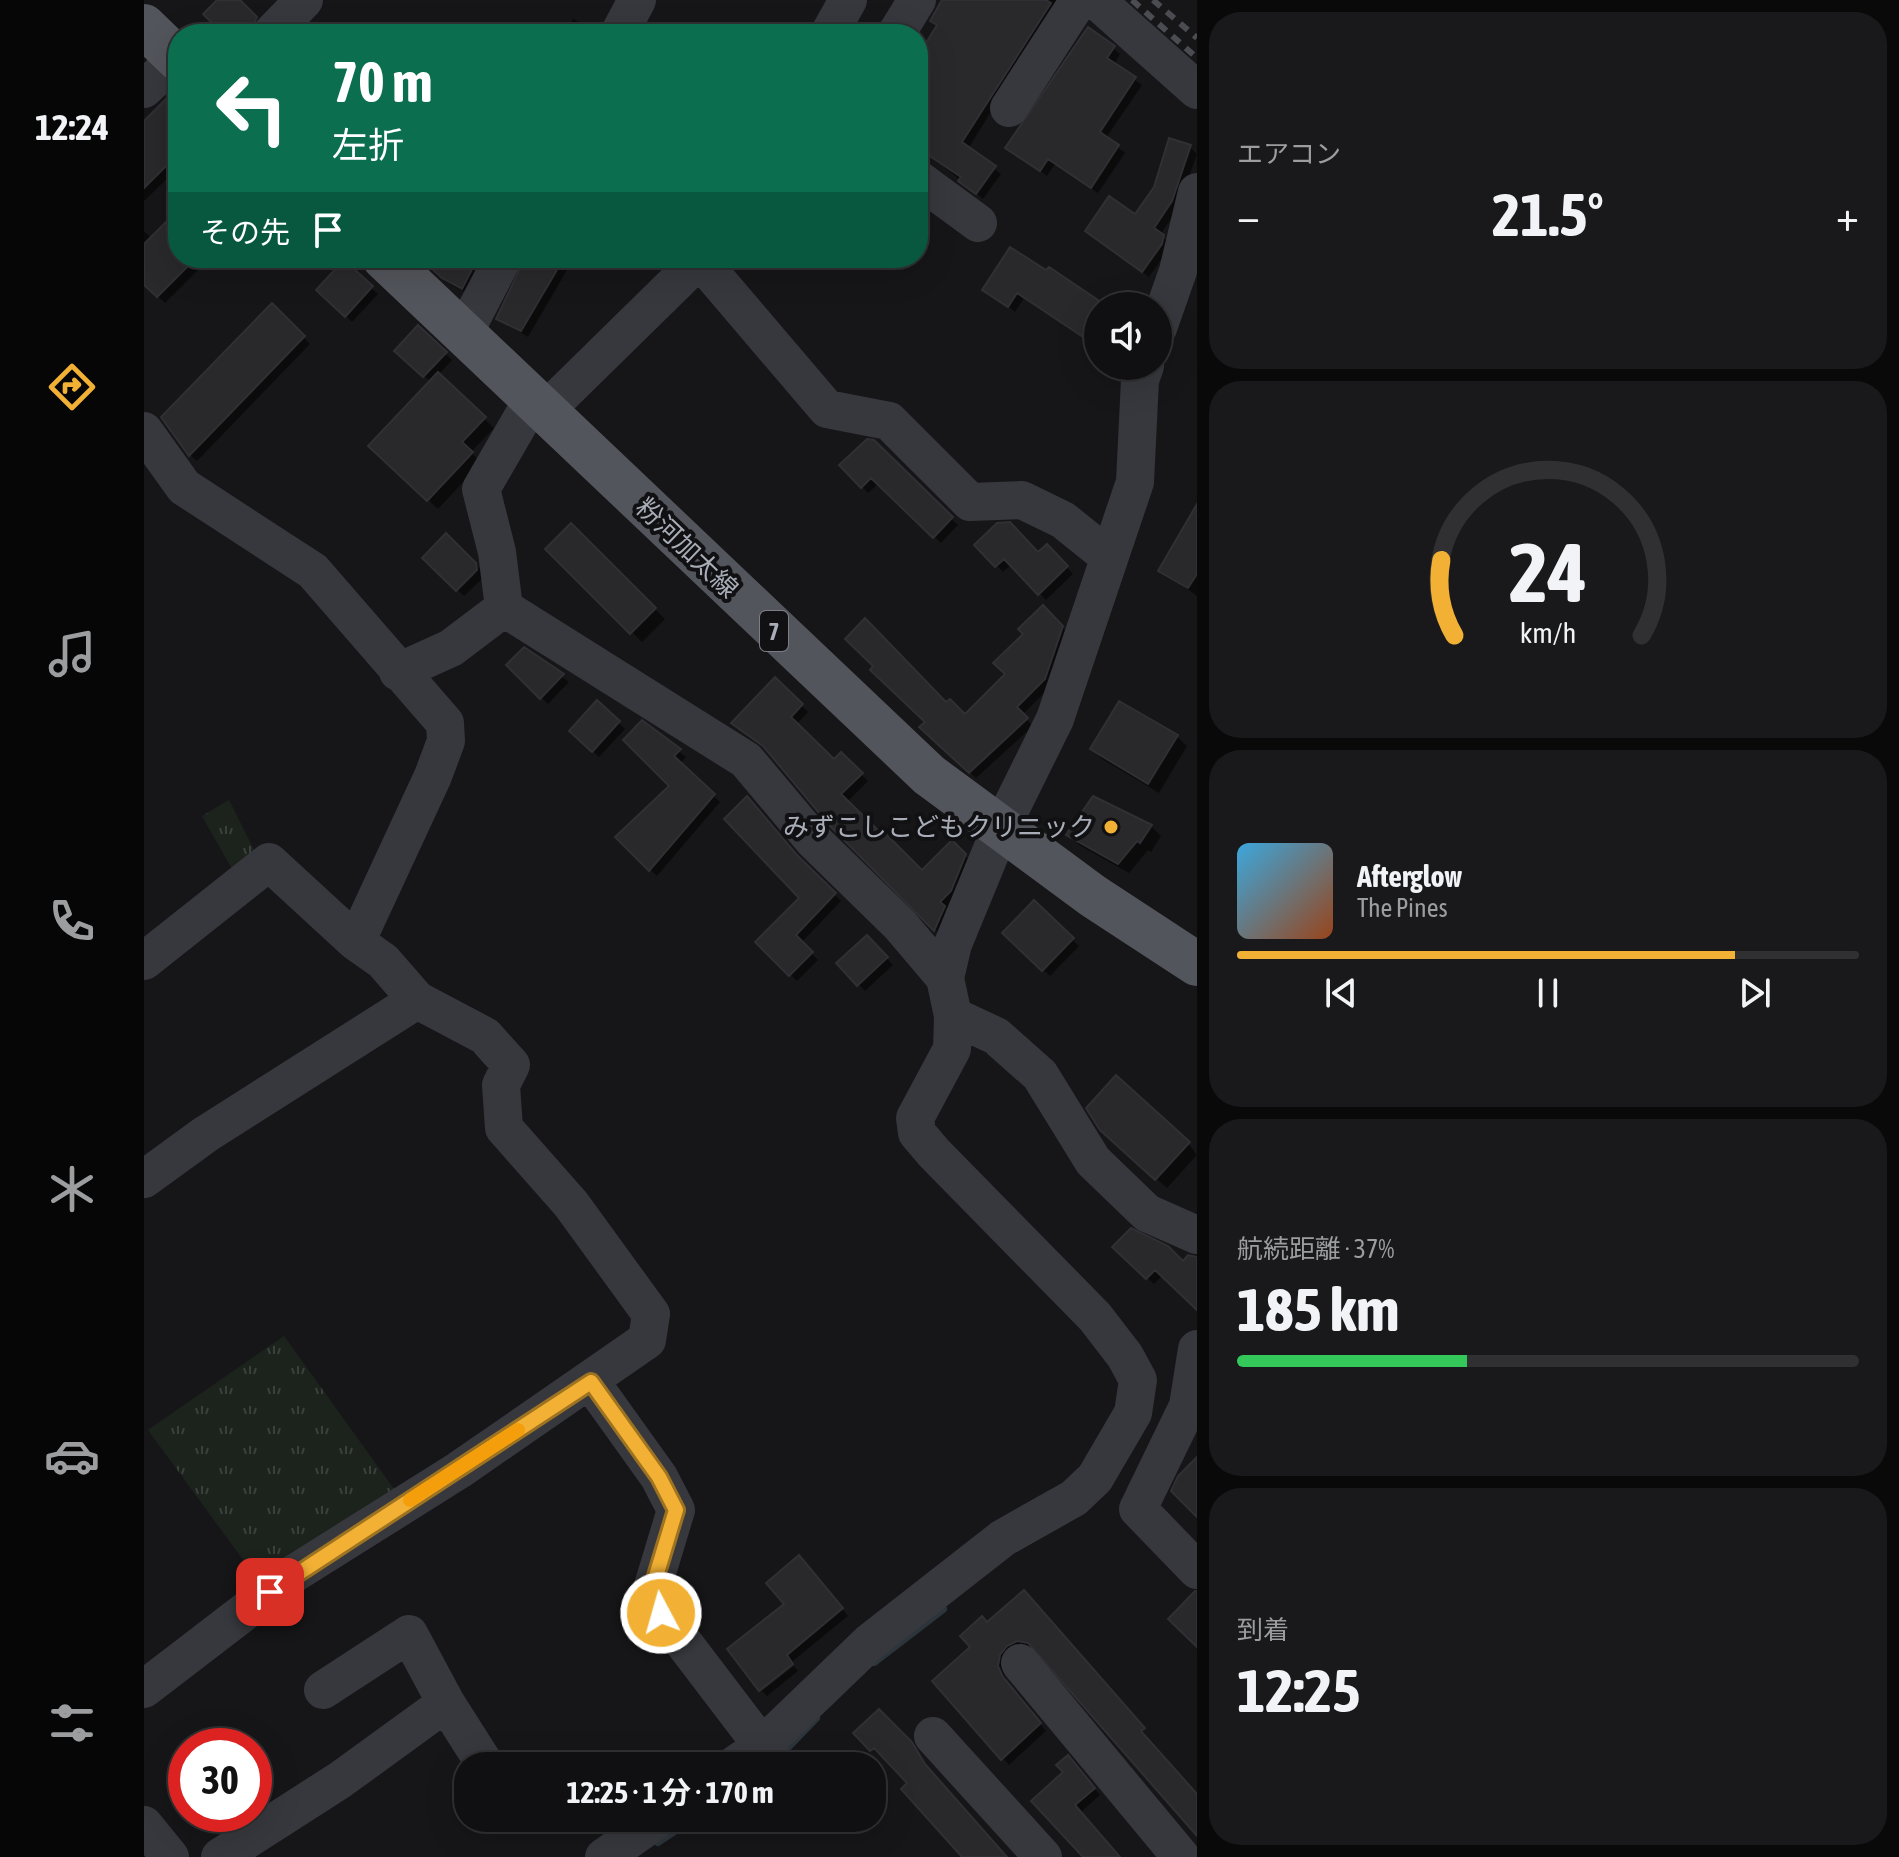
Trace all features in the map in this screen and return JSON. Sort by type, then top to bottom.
[{"type":"main road","points":[[144,26],[168,49]]},
{"type":"main road","name":"粉河加太線","points":[[394,268],[929,775],[1000,830],[1197,964]]},
{"type":"street","points":[[281,24],[304,0]]},
{"type":"street","points":[[624,24],[637,0]]},
{"type":"street","points":[[835,24],[848,0]]},
{"type":"street","points":[[902,24],[917,0]]},
{"type":"street","points":[[1009,108],[1079,0]]},
{"type":"street","points":[[1096,0],[1197,90]]},
{"type":"street","points":[[144,89],[168,67]]},
{"type":"street","points":[[928,186],[978,223]]},
{"type":"street","points":[[1171,292],[1197,192]]},
{"type":"street","points":[[463,335],[498,268]]},
{"type":"street","points":[[504,608],[497,552],[481,489],[538,406],[691,268]]},
{"type":"street","points":[[709,268],[827,409],[889,421],[970,502],[1022,500],[1063,520],[1109,557]]},
{"type":"street","points":[[767,1752],[870,1642],[1003,1538],[1074,1498],[1095,1478],[1133,1413],[1138,1380],[1125,1356],[1095,1317],[917,1133],[915,1118],[952,1049],[953,1016],[945,978],[953,944],[1000,830],[1055,719],[1135,482],[1140,380]]},
{"type":"street","points":[[144,431],[184,487],[313,571],[445,723],[446,741],[356,942]]},
{"type":"street","points":[[398,672],[451,648],[504,608]]},
{"type":"street","points":[[504,608],[746,760],[814,841],[900,925],[945,978]]},
{"type":"street","points":[[144,961],[269,862],[356,942],[383,961],[417,1000],[485,1036],[511,1065],[501,1085],[504,1128],[571,1204],[651,1314],[647,1340],[591,1382],[295,1573],[144,1689]]},
{"type":"street","points":[[144,1179],[206,1134],[417,1000]]},
{"type":"street","points":[[953,1016],[996,1036],[1040,1075],[1093,1161],[1147,1213],[1197,1235]]},
{"type":"street","points":[[1197,1349],[1192,1403],[1138,1509],[1197,1570]]},
{"type":"street","points":[[591,1382],[659,1477],[676,1510],[653,1586],[661,1613],[757,1752]]},
{"type":"street","points":[[323,1690],[409,1634],[446,1703],[477,1752]]},
{"type":"street","points":[[1020,1663],[1181,1857]]},
{"type":"street","points":[[220,1857],[340,1780],[446,1703]]},
{"type":"street","points":[[933,1736],[1043,1857]]},
{"type":"street","points":[[144,1825],[170,1857]]},
{"type":"street","points":[[604,1857],[640,1832]]},
{"type":"green space","points":[[229,800],[257,856],[235,874],[202,816]]},
{"type":"green space","points":[[284,1336],[394,1489],[258,1580],[148,1430]]},
{"type":"building","points":[[217,0],[240,0],[257,17],[254,24],[213,24],[203,14]]},
{"type":"building","points":[[942,0],[1046,0],[1051,3],[962,142],[996,166],[976,194],[958,181],[961,177],[928,155],[928,40],[937,25],[930,21]]},
{"type":"building","points":[[1088,27],[1115,46],[1107,58],[1136,77],[1100,132],[1119,145],[1091,188],[1048,159],[1040,171],[1005,148]]},
{"type":"building","points":[[168,97],[168,164],[144,188],[144,121]]},
{"type":"building","points":[[1169,138],[1191,145],[1172,201],[1154,228],[1164,235],[1162,244],[1142,272],[1085,231],[1109,196],[1135,214],[1154,187]]},
{"type":"building","points":[[168,220],[168,268],[186,268],[157,297],[144,285],[144,244]]},
{"type":"building","points":[[1010,247],[1046,270],[1049,267],[1086,292],[1084,338],[1017,293],[1008,307],[982,290]]},
{"type":"building","points":[[337,268],[353,268],[373,286],[345,317],[316,290]]},
{"type":"building","points":[[431,268],[473,268],[462,289]]},
{"type":"building","points":[[520,268],[558,268],[521,331],[496,319]]},
{"type":"building","points":[[272,303],[305,336],[189,456],[161,417]]},
{"type":"building","points":[[418,325],[447,352],[423,377],[394,351]]},
{"type":"building","points":[[438,372],[486,417],[462,442],[473,452],[427,501],[368,446]]},
{"type":"building","points":[[867,439],[874,440],[953,517],[933,538],[871,478],[861,488],[839,465]]},
{"type":"building","points":[[1197,504],[1197,574],[1188,588],[1158,571]]},
{"type":"building","points":[[1010,522],[1038,552],[1047,544],[1068,566],[1038,595],[1004,559],[995,567],[974,545],[997,523]]},
{"type":"building","points":[[571,523],[656,608],[630,634],[545,549]]},
{"type":"building","points":[[446,533],[476,563],[477,570],[456,591],[422,558]]},
{"type":"building","points":[[1043,605],[1063,626],[1045,679],[1017,707],[1028,718],[969,773],[919,727],[925,722],[870,670],[873,666],[845,639],[865,618],[946,702],[950,699],[965,714],[1005,674],[993,663],[1023,634],[1018,629]]},
{"type":"building","points":[[524,647],[564,674],[540,699],[506,665]]},
{"type":"building","points":[[775,677],[803,704],[791,717],[834,759],[841,752],[863,773],[841,794],[882,834],[884,832],[922,870],[952,840],[966,854],[951,891],[940,902],[945,906],[934,931],[830,826],[763,746],[731,723]]},
{"type":"building","points":[[597,700],[620,721],[592,752],[569,731]]},
{"type":"building","points":[[1119,701],[1178,735],[1148,784],[1090,749]]},
{"type":"building","points":[[642,720],[681,749],[674,756],[715,794],[649,871],[615,837],[669,786],[623,740]]},
{"type":"building","points":[[747,796],[797,855],[836,893],[796,935],[813,952],[789,976],[755,942],[799,898],[724,819]]},
{"type":"building","name":"みずこしこどもクリニック","points":[[1093,796],[1152,825],[1140,843],[1137,841],[1118,864],[1066,835]]},
{"type":"building","points":[[1034,900],[1074,938],[1042,971],[1002,933]]},
{"type":"building","points":[[867,935],[888,957],[857,986],[836,963]]},
{"type":"building","points":[[1116,1075],[1190,1142],[1155,1180],[1100,1130],[1086,1108]]},
{"type":"building","points":[[1131,1228],[1168,1246],[1183,1261],[1188,1255],[1197,1257],[1197,1310],[1155,1270],[1146,1279],[1112,1247]]},
{"type":"building","points":[[1197,1457],[1197,1517],[1171,1491],[1178,1476]]},
{"type":"building","points":[[799,1555],[843,1608],[787,1655],[793,1664],[759,1691],[727,1649],[784,1604],[766,1583]]},
{"type":"building","points":[[1024,1590],[1145,1728],[1141,1731],[1197,1794],[1197,1836],[1028,1643],[1017,1641],[1007,1646],[1000,1655],[998,1666],[1003,1677],[1041,1723],[1001,1760],[932,1681],[970,1647],[960,1636],[982,1616],[987,1622]]},
{"type":"building","points":[[1197,1591],[1197,1647],[1168,1619]]},
{"type":"building","points":[[879,1709],[912,1742],[925,1764],[1007,1857],[962,1857],[901,1789],[907,1783],[886,1761],[886,1752],[878,1752],[874,1748],[870,1751],[853,1733]]},
{"type":"building","points":[[1068,1755],[1095,1788],[1075,1805],[1120,1857],[1083,1857],[1031,1801],[1063,1772],[1056,1765]]},
{"type":"waterway","points":[[874,1662],[943,1609]]},
{"type":"waterway","points":[[787,1748],[816,1718]]},
{"type":"waterway","points":[[658,1842],[673,1832]]},
{"type":"railway","points":[[1132,0],[1197,58]]},
{"type":"railway","points":[[1153,0],[1197,38]]},
{"type":"slow traffic","points":[[410,1500],[518,1430]]},
{"type":"place","name":"みずこしこどもクリニック","points":[[1111,827]]},
{"type":"route","points":[[270,1592],[591,1382],[659,1477],[676,1510],[667,1549],[653,1586],[661,1613]]}]
